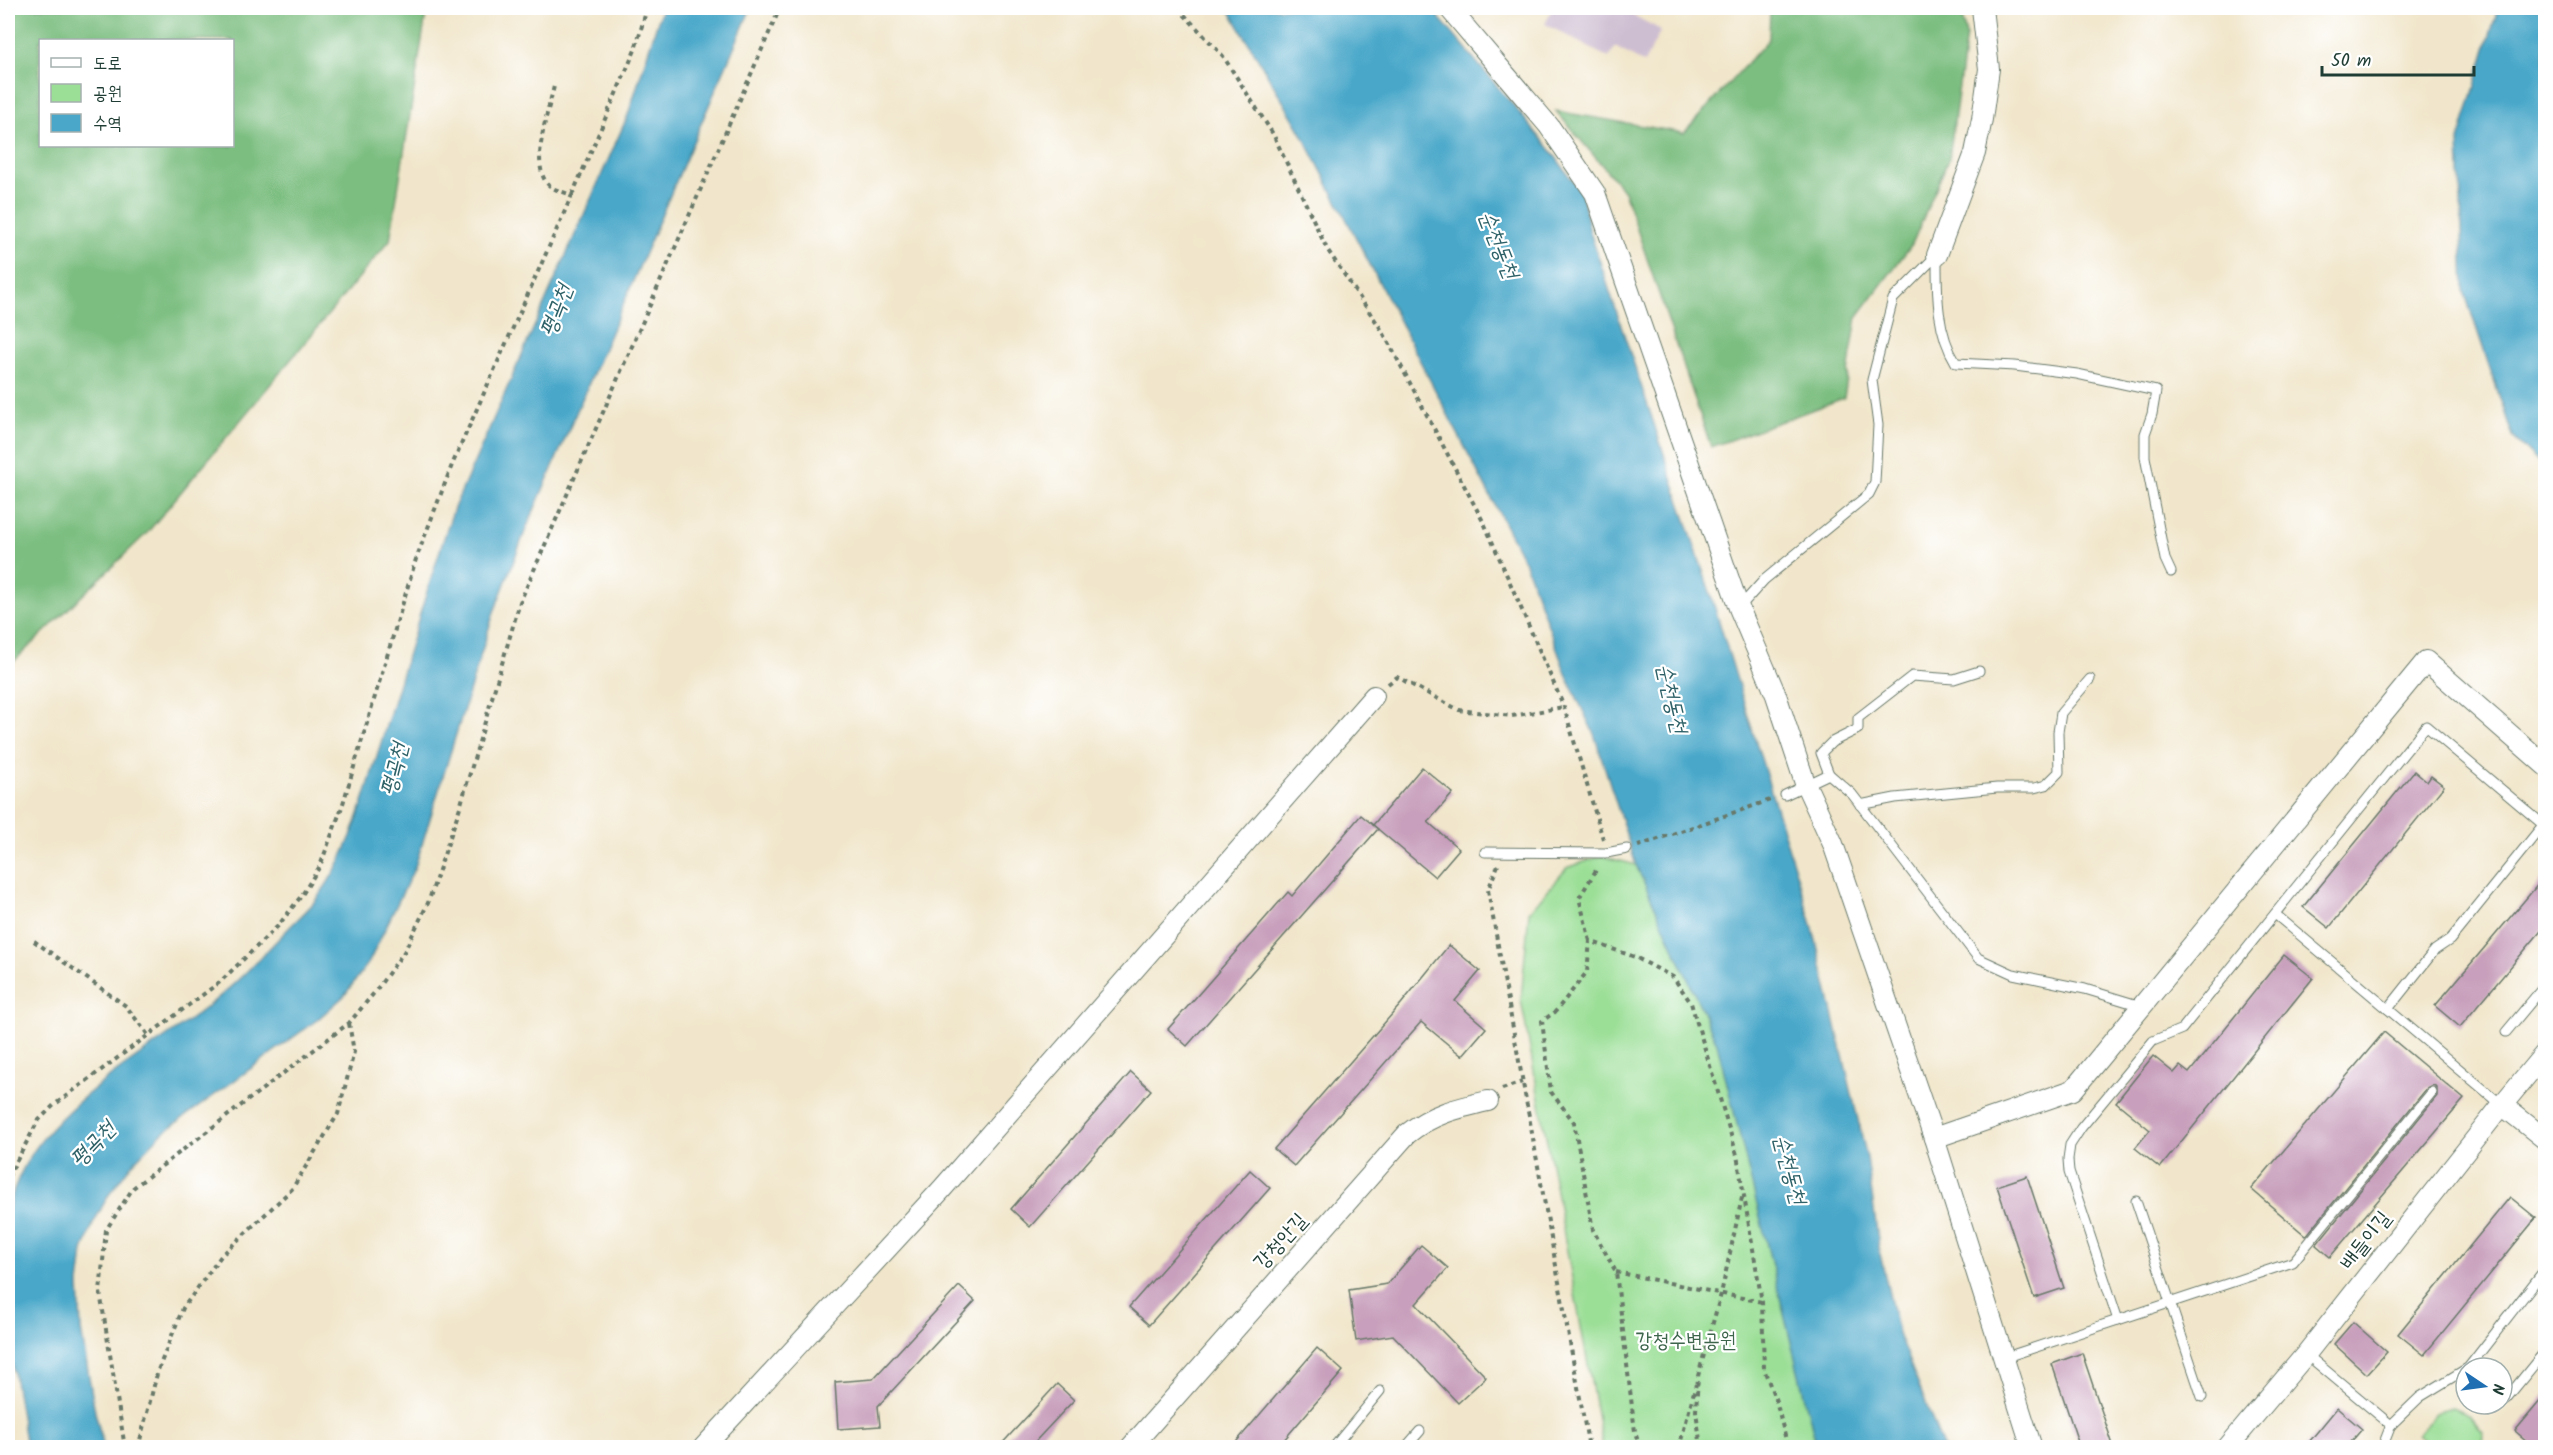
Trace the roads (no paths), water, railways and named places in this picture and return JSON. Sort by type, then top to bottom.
[{"type":"street","points":[[1449,8],[1549,126],[1595,193],[1739,608],[1776,695],[1806,783],[1833,844],[1934,1138],[2032,1448]]},
{"type":"street","points":[[1937,255],[1975,153],[1982,119],[1989,69],[1982,8]]},
{"type":"street","points":[[1934,1138],[2073,1090],[2144,1007],[2426,661],[2546,766]]},
{"type":"street","points":[[703,1448],[941,1190],[1374,696]]},
{"type":"street","name":"배들이길","points":[[2228,1448],[2306,1354],[2546,1052]]},
{"type":"street","name":"강청안길","points":[[1130,1448],[1407,1134],[1427,1119],[1449,1110],[1488,1101]]},
{"type":"street","points":[[2502,1105],[2546,1140]]},
{"type":"lane","points":[[1739,608],[1764,580],[1869,494],[1875,482],[1878,425],[1872,380],[1893,300],[1937,255]]},
{"type":"lane","points":[[1937,255],[1937,295],[1941,323],[1950,353],[1956,363],[2015,366],[2077,374],[2156,391],[2152,414],[2145,434],[2145,457],[2165,559],[2171,572]]},
{"type":"lane","points":[[1979,671],[1954,679],[1912,676],[1858,718],[1858,729],[1832,742],[1821,753],[1829,774],[1852,794],[1978,958],[2013,974],[2085,989],[2144,1007]]},
{"type":"lane","points":[[1860,805],[1895,798],[1996,788],[2034,788],[2046,785],[2059,772],[2058,732],[2061,713],[2090,678]]},
{"type":"lane","points":[[2118,1320],[2069,1172],[2070,1145],[2081,1128],[2153,1041],[2182,1029],[2427,726],[2544,826],[2450,940],[2435,950],[2388,1009]]},
{"type":"lane","points":[[1785,795],[1829,774]]},
{"type":"lane","points":[[1485,852],[1504,850],[1606,853],[1627,849]]},
{"type":"lane","points":[[2275,914],[2502,1105]]},
{"type":"lane","points":[[2506,1032],[2546,984]]},
{"type":"lane","points":[[2003,1358],[2293,1262],[2432,1092]]},
{"type":"lane","points":[[2136,1201],[2202,1397]]},
{"type":"lane","points":[[2477,1356],[2546,1268]]},
{"type":"lane","points":[[2514,1389],[2546,1350]]},
{"type":"lane","points":[[2306,1354],[2391,1425]]},
{"type":"lane","points":[[2382,1448],[2391,1425],[2420,1397],[2454,1377]]},
{"type":"lane","points":[[1333,1448],[1380,1391]]},
{"type":"lane","points":[[1406,1448],[1420,1431]]},
{"type":"water","name":"평곡천","points":[[662,8],[751,8],[526,529],[494,612],[415,867],[369,962],[344,996],[317,1020],[160,1135],[131,1165],[108,1196],[93,1224],[83,1251],[79,1284],[81,1330],[95,1412],[104,1447],[26,1447],[8,1338],[8,1215],[17,1180],[35,1149],[59,1121],[87,1095],[209,1005],[249,969],[311,906],[339,862],[362,805],[454,508],[628,115]]},
{"type":"water","name":"순천동천","points":[[1228,8],[1431,8],[1550,149],[1582,194],[1590,232],[1711,595],[1813,928],[1867,1158],[1880,1254],[1898,1333],[1943,1447],[1817,1447],[1717,1043],[1636,865],[1594,734],[1568,679],[1525,563],[1300,130]]},
{"type":"water","points":[[2498,8],[2545,8],[2545,469],[2513,437],[2464,291],[2459,140]]},
{"type":"park label","name":"강청수변공원","points":[[1686,1340]]}]
